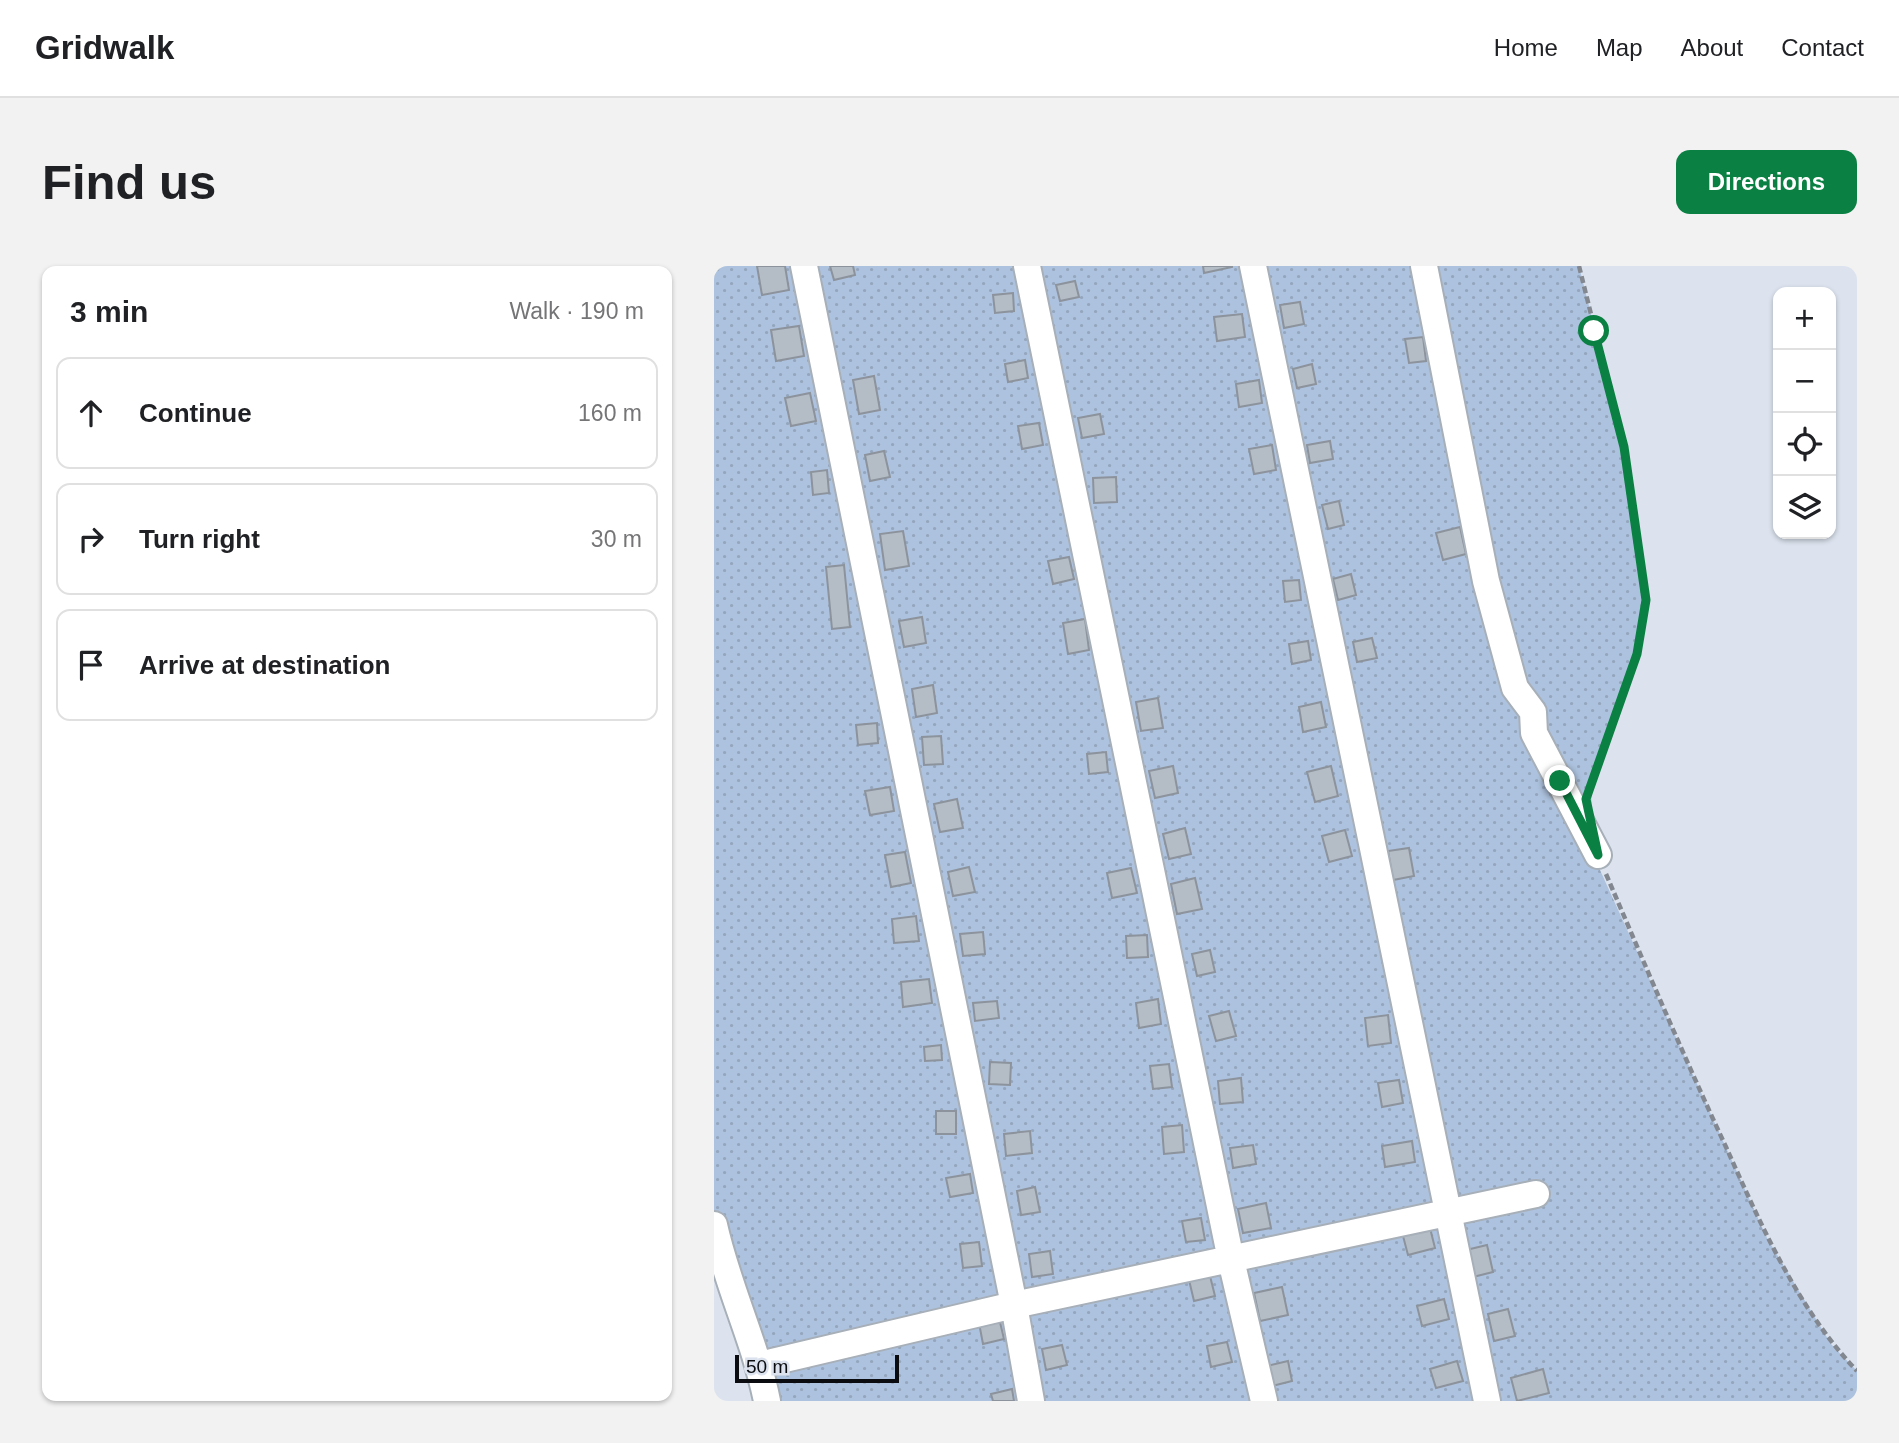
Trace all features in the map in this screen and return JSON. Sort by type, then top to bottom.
[{"type":"street","points":[[804,266],[1014,1305],[1031,1401]]},
{"type":"street","points":[[1027,266],[1231,1260],[1264,1401]]},
{"type":"street","points":[[1253,266],[1487,1401]]},
{"type":"street","points":[[1423,266],[1486,581],[1515,688],[1533,712],[1534,733],[1598,855]]},
{"type":"street","points":[[760,1365],[1014,1305],[1536,1194]]},
{"type":"street","points":[[714,1225],[722,1261],[760,1365],[767,1401]]},
{"type":"path","points":[[1578,266],[1624,447],[1646,600],[1637,654],[1586,799]]},
{"type":"path","points":[[1598,855],[1687,1062],[1767,1238],[1831,1344],[1857,1371]]},
{"type":"shaded area","points":[[714,266],[1579,266],[1624,447],[1646,600],[1637,654],[1592,776],[1591,820],[1600,870],[1767,1238],[1831,1344],[1857,1371],[1857,1401],[767,1401],[714,1225]]},
{"type":"building","points":[[757,266],[785,266],[789,290],[762,295]]},
{"type":"building","points":[[830,266],[853,266],[855,275],[834,280]]},
{"type":"building","points":[[1203,266],[1232,266],[1232,267],[1204,273]]},
{"type":"building","points":[[1075,281],[1079,297],[1060,301],[1056,285]]},
{"type":"building","points":[[1013,293],[1014,311],[995,313],[993,295]]},
{"type":"building","points":[[1300,302],[1304,324],[1284,328],[1280,305]]},
{"type":"building","points":[[1242,314],[1245,337],[1217,341],[1214,317]]},
{"type":"building","points":[[799,326],[804,356],[776,361],[771,330]]},
{"type":"building","points":[[1423,337],[1426,361],[1409,363],[1405,339]]},
{"type":"building","points":[[1025,360],[1028,378],[1008,382],[1005,364]]},
{"type":"building","points":[[1312,364],[1316,384],[1297,388],[1293,369]]},
{"type":"building","points":[[874,376],[880,410],[859,414],[853,380]]},
{"type":"building","points":[[1259,380],[1262,403],[1239,407],[1236,384]]},
{"type":"building","points":[[810,393],[816,421],[791,426],[785,398]]},
{"type":"building","points":[[1100,414],[1104,434],[1082,438],[1078,418]]},
{"type":"building","points":[[1039,423],[1043,445],[1022,449],[1018,426]]},
{"type":"building","points":[[1330,441],[1333,459],[1310,463],[1307,445]]},
{"type":"building","points":[[1272,445],[1276,470],[1254,474],[1249,449]]},
{"type":"building","points":[[884,451],[890,477],[870,481],[865,455]]},
{"type":"building","points":[[827,470],[829,493],[813,495],[811,472]]},
{"type":"building","points":[[1116,477],[1117,502],[1094,503],[1093,478]]},
{"type":"building","points":[[1339,501],[1344,525],[1328,529],[1322,505]]},
{"type":"building","points":[[1460,527],[1466,554],[1443,560],[1436,533]]},
{"type":"building","points":[[903,531],[909,566],[885,570],[880,534]]},
{"type":"building","points":[[1069,557],[1074,579],[1053,584],[1048,561]]},
{"type":"building","points":[[844,565],[850,627],[832,629],[826,567]]},
{"type":"building","points":[[1351,574],[1356,595],[1338,600],[1333,579]]},
{"type":"building","points":[[1299,580],[1301,600],[1285,602],[1283,581]]},
{"type":"building","points":[[922,617],[926,643],[904,647],[899,621]]},
{"type":"building","points":[[1085,619],[1089,650],[1068,654],[1063,623]]},
{"type":"building","points":[[1372,638],[1377,658],[1357,662],[1353,642]]},
{"type":"building","points":[[1308,641],[1311,660],[1292,664],[1289,644]]},
{"type":"building","points":[[933,685],[937,713],[916,717],[912,689]]},
{"type":"building","points":[[1158,698],[1163,728],[1141,731],[1136,702]]},
{"type":"building","points":[[1321,702],[1326,727],[1303,732],[1299,707]]},
{"type":"building","points":[[877,723],[878,743],[858,745],[856,725]]},
{"type":"building","points":[[941,736],[943,764],[924,765],[922,737]]},
{"type":"building","points":[[1106,752],[1108,772],[1089,774],[1087,754]]},
{"type":"building","points":[[1173,766],[1178,793],[1155,798],[1149,771]]},
{"type":"building","points":[[1331,766],[1338,796],[1315,802],[1307,772]]},
{"type":"building","points":[[890,787],[894,811],[870,815],[865,791]]},
{"type":"building","points":[[957,799],[963,828],[940,832],[934,804]]},
{"type":"building","points":[[1185,828],[1191,854],[1169,859],[1163,834]]},
{"type":"building","points":[[1345,830],[1352,856],[1329,862],[1322,836]]},
{"type":"building","points":[[1409,848],[1414,876],[1393,880],[1388,851]]},
{"type":"building","points":[[905,852],[911,883],[891,887],[885,855]]},
{"type":"building","points":[[969,867],[975,892],[953,896],[948,872]]},
{"type":"building","points":[[1131,868],[1137,893],[1112,898],[1107,873]]},
{"type":"building","points":[[1195,878],[1202,909],[1177,914],[1171,884]]},
{"type":"building","points":[[916,916],[919,941],[894,943],[892,919]]},
{"type":"building","points":[[983,932],[985,954],[963,956],[960,934]]},
{"type":"building","points":[[1147,935],[1148,957],[1127,958],[1126,936]]},
{"type":"building","points":[[1210,950],[1215,972],[1197,976],[1192,954]]},
{"type":"building","points":[[929,979],[932,1003],[903,1007],[901,982]]},
{"type":"building","points":[[1158,999],[1161,1024],[1139,1028],[1136,1003]]},
{"type":"building","points":[[997,1001],[999,1018],[975,1021],[973,1003]]},
{"type":"building","points":[[1229,1011],[1236,1036],[1216,1041],[1209,1016]]},
{"type":"building","points":[[1388,1015],[1391,1043],[1368,1046],[1365,1018]]},
{"type":"building","points":[[941,1045],[942,1060],[925,1061],[924,1047]]},
{"type":"building","points":[[990,1062],[1011,1063],[1010,1085],[989,1084]]},
{"type":"building","points":[[1169,1064],[1172,1087],[1153,1089],[1150,1066]]},
{"type":"building","points":[[1241,1078],[1243,1102],[1220,1104],[1218,1081]]},
{"type":"building","points":[[1399,1080],[1403,1103],[1382,1107],[1378,1083]]},
{"type":"building","points":[[936,1111],[956,1111],[956,1134],[936,1134]]},
{"type":"building","points":[[1182,1125],[1184,1152],[1164,1154],[1162,1127]]},
{"type":"building","points":[[1030,1131],[1032,1153],[1006,1156],[1004,1134]]},
{"type":"building","points":[[1412,1141],[1415,1162],[1385,1167],[1382,1146]]},
{"type":"building","points":[[1253,1145],[1256,1164],[1233,1168],[1230,1148]]},
{"type":"building","points":[[970,1174],[973,1193],[950,1197],[946,1178]]},
{"type":"building","points":[[1035,1187],[1040,1212],[1021,1215],[1017,1191]]},
{"type":"building","points":[[1266,1203],[1271,1228],[1243,1233],[1238,1209]]},
{"type":"building","points":[[1201,1218],[1205,1240],[1186,1242],[1182,1221]]},
{"type":"building","points":[[1430,1228],[1435,1248],[1408,1255],[1403,1236]]},
{"type":"building","points":[[979,1242],[982,1266],[963,1268],[960,1244]]},
{"type":"building","points":[[1487,1245],[1493,1272],[1473,1277],[1466,1250]]},
{"type":"building","points":[[1050,1251],[1053,1274],[1032,1277],[1029,1254]]},
{"type":"building","points":[[1210,1276],[1215,1296],[1194,1301],[1189,1280]]},
{"type":"building","points":[[1282,1287],[1288,1315],[1260,1321],[1254,1293]]},
{"type":"building","points":[[1444,1299],[1449,1319],[1422,1326],[1417,1306]]},
{"type":"building","points":[[1508,1309],[1515,1336],[1494,1341],[1488,1314]]},
{"type":"building","points":[[999,1318],[1004,1339],[983,1344],[979,1323]]},
{"type":"building","points":[[1227,1342],[1232,1362],[1211,1367],[1207,1346]]},
{"type":"building","points":[[1062,1345],[1067,1365],[1046,1370],[1042,1349]]},
{"type":"building","points":[[1288,1361],[1292,1381],[1272,1386],[1267,1366]]},
{"type":"building","points":[[1457,1361],[1463,1381],[1436,1388],[1430,1369]]},
{"type":"building","points":[[1543,1369],[1549,1393],[1517,1401],[1511,1378]]},
{"type":"building","points":[[1012,1389],[1014,1401],[993,1401],[991,1394]]},
{"type":"route","points":[[1560,781],[1598,855],[1586,799],[1637,654],[1646,600],[1624,447],[1594,331]]}]
